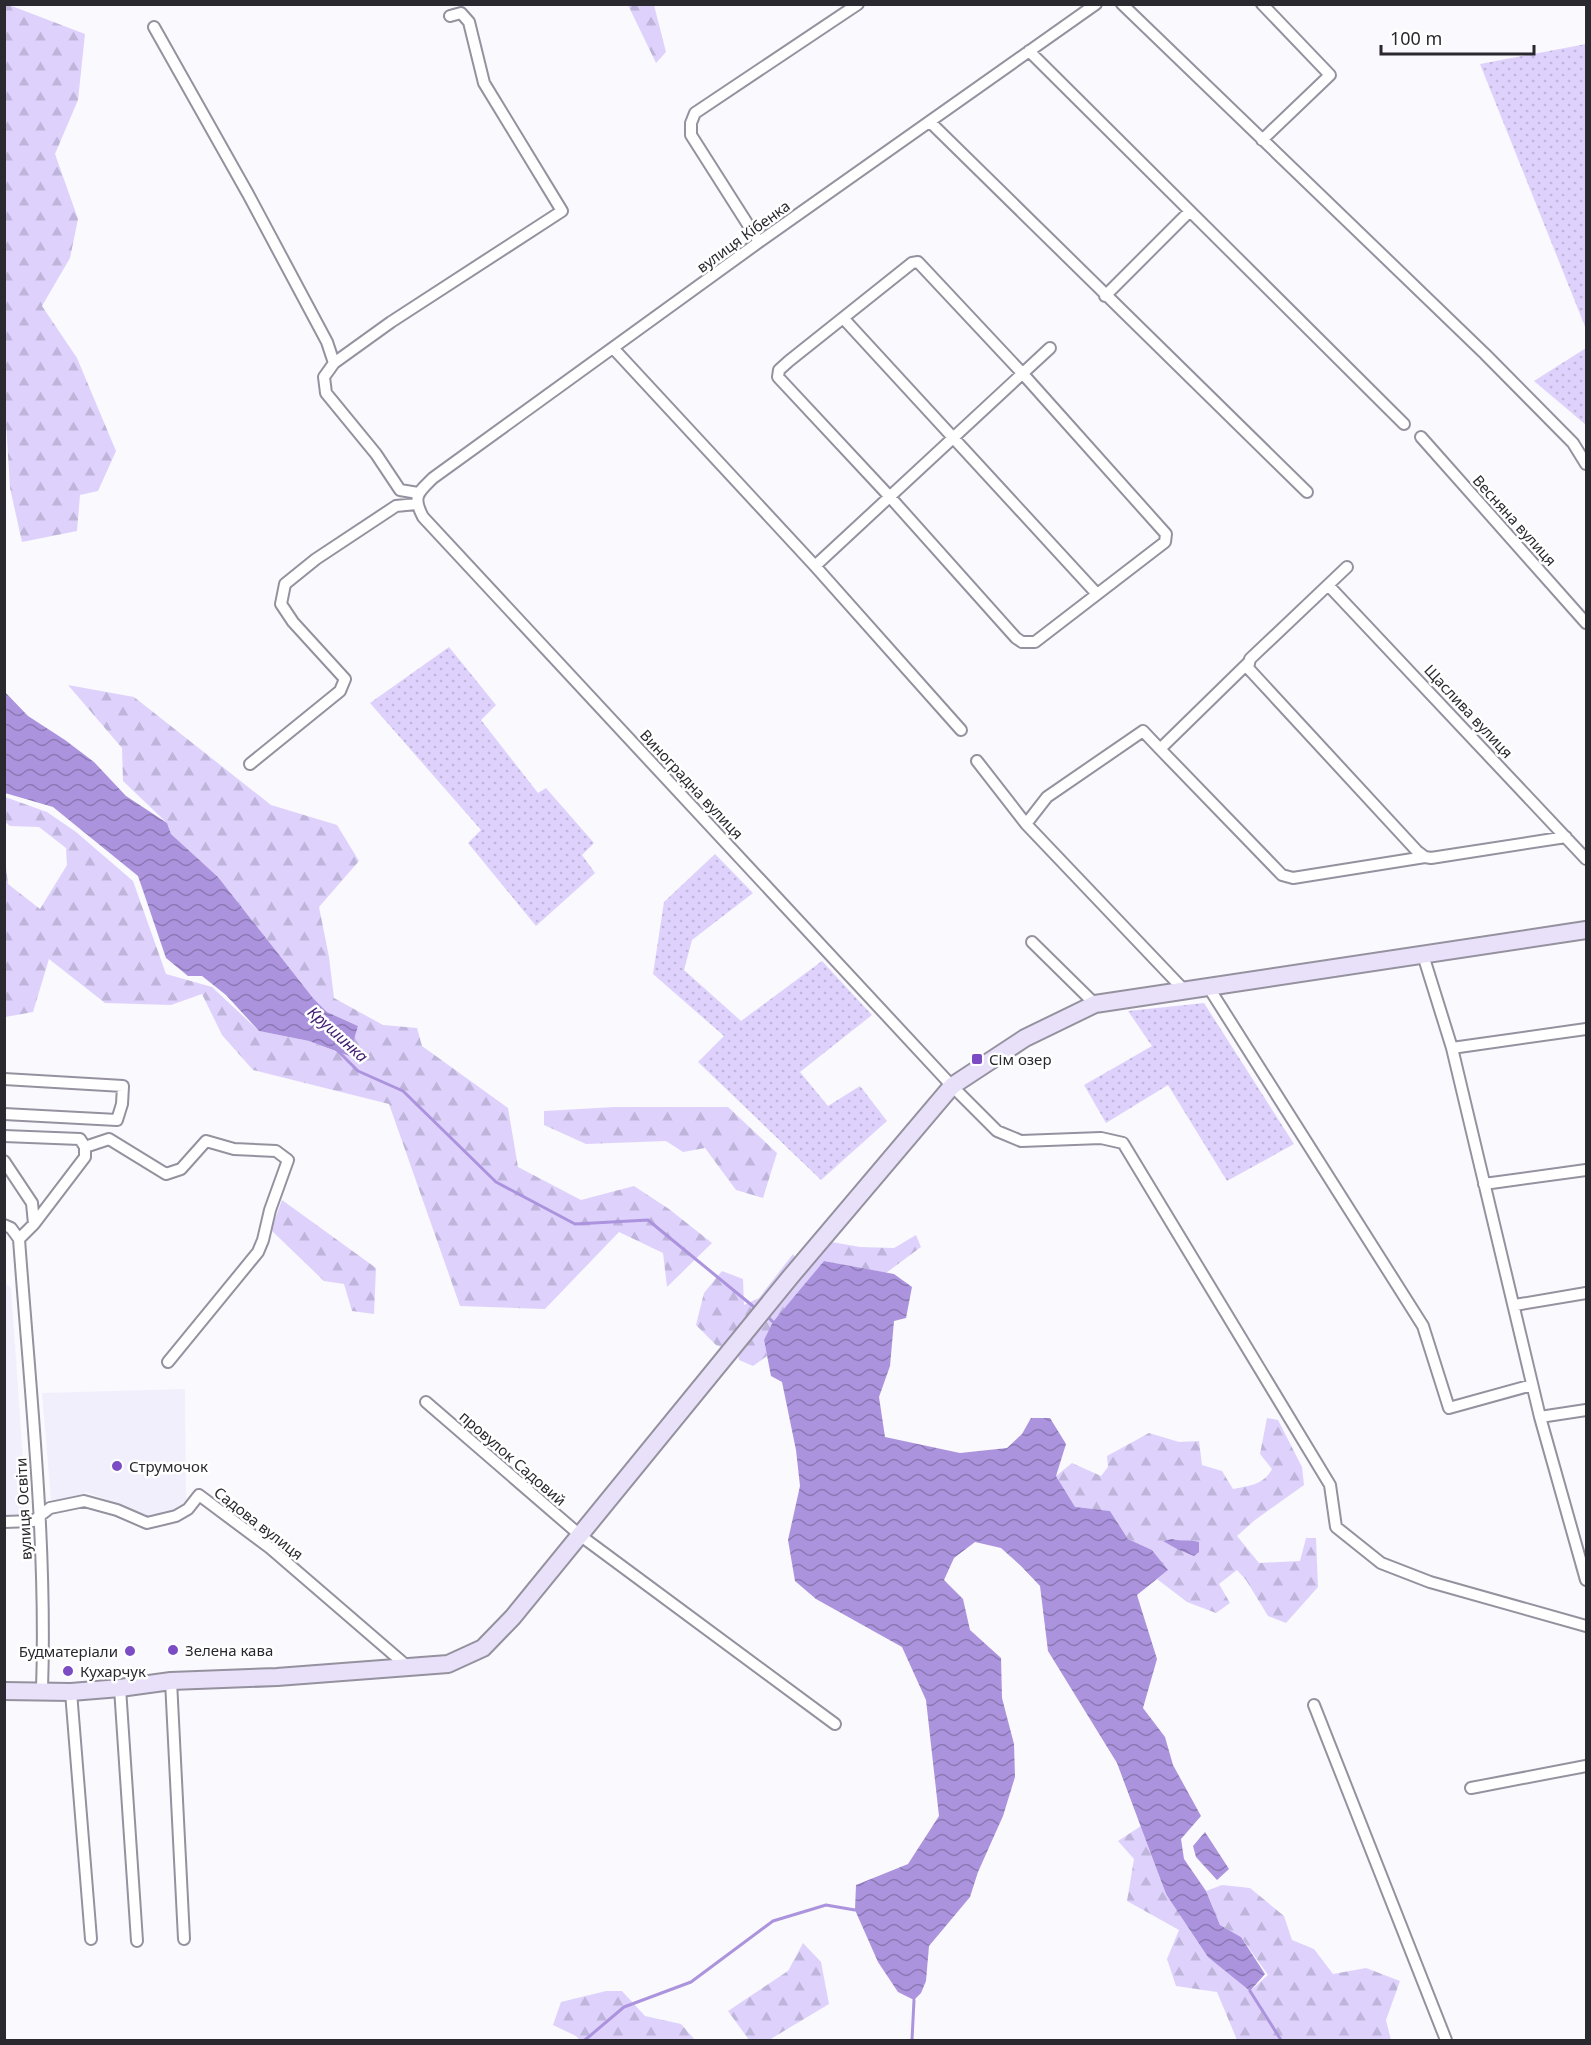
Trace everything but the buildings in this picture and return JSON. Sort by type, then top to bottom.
[{"type":"street","points":[[759,242],[691,135],[691,123],[695,113],[858,4]]},
{"type":"street","name":"вулиця Кібенка","points":[[417,499],[433,478],[759,242],[1096,4]]},
{"type":"street","points":[[1122,4],[1485,354],[1572,443],[1587,464]]},
{"type":"street","points":[[1262,4],[1330,75],[1262,140]]},
{"type":"street","points":[[417,499],[400,490],[376,454],[326,393],[324,377],[334,363],[391,322],[562,211],[484,83],[469,22],[461,12],[450,16]]},
{"type":"street","points":[[154,27],[249,194],[327,342],[334,363]]},
{"type":"street","points":[[1029,51],[1404,424]]},
{"type":"street","points":[[930,122],[1307,492]]},
{"type":"street","points":[[1106,296],[1190,211]]},
{"type":"street","points":[[918,262],[1023,374],[1166,534],[1165,542],[1035,642],[1022,642],[1016,638],[890,497],[778,377],[779,370],[789,361],[912,263],[918,262]]},
{"type":"street","points":[[843,318],[1097,594]]},
{"type":"street","points":[[613,348],[815,566],[961,730]]},
{"type":"street","points":[[815,566],[1050,348]]},
{"type":"street","name":"Весняна вулиця","points":[[1421,437],[1587,623]]},
{"type":"street","points":[[250,764],[340,691],[345,679],[281,604],[285,584],[316,559],[396,506],[417,499]]},
{"type":"street","name":"Виноградна вулиця","points":[[417,499],[423,517],[952,1086],[997,1131],[1021,1142],[1101,1138],[1123,1143],[1330,1485],[1336,1527],[1381,1563],[1430,1582],[1587,1626]]},
{"type":"street","points":[[1160,749],[1347,567]]},
{"type":"street","name":"Щаслива вулиця","points":[[1328,585],[1587,859]]},
{"type":"street","points":[[1248,663],[1248,668],[1425,857]]},
{"type":"street","points":[[1026,824],[1047,797],[1143,731],[1282,875],[1293,878],[1566,837]]},
{"type":"street","points":[[977,761],[1026,824],[1185,991]]},
{"type":"street","points":[[4,1691],[71,1692],[171,1681],[277,1677],[448,1664],[483,1648],[513,1617],[581,1536],[792,1275],[952,1086],[1025,1038],[1095,1004],[1587,930]]},
{"type":"street","points":[[1032,942],[1095,1004]]},
{"type":"street","points":[[1423,955],[1452,1048],[1540,1417],[1587,1580]]},
{"type":"street","points":[[1209,988],[1423,1326],[1449,1408],[1532,1384]]},
{"type":"street","points":[[1452,1048],[1587,1029]]},
{"type":"street","points":[[4,1079],[123,1086],[122,1104],[109,1139],[85,1147]]},
{"type":"street","points":[[4,1114],[117,1120]]},
{"type":"street","points":[[4,1136],[80,1139],[85,1147],[85,1157],[34,1224],[19,1239],[11,1228],[4,1225]]},
{"type":"street","points":[[109,1139],[166,1174],[180,1169],[206,1141],[234,1149],[276,1151],[288,1160],[258,1252],[168,1362]]},
{"type":"street","points":[[4,1161],[32,1203],[34,1224]]},
{"type":"street","points":[[1484,1184],[1587,1170]]},
{"type":"street","name":"вулиця Освіти","points":[[19,1239],[39,1517],[44,1635],[42,1690]]},
{"type":"street","points":[[1515,1305],[1587,1293]]},
{"type":"street","name":"провулок Садовий","points":[[426,1402],[581,1536],[835,1724]]},
{"type":"street","points":[[1540,1417],[1587,1410]]},
{"type":"street","name":"Садова вулиця","points":[[4,1522],[33,1521],[50,1508],[84,1501],[117,1510],[147,1523],[176,1516],[188,1509],[200,1495],[270,1548],[408,1667]]},
{"type":"street","points":[[171,1681],[184,1940]]},
{"type":"street","points":[[120,1688],[137,1941]]},
{"type":"street","points":[[71,1692],[91,1939]]},
{"type":"street","points":[[1314,1706],[1446,2040]]},
{"type":"street","points":[[1471,1788],[1587,1766]]},
{"type":"shaded area","points":[[4,1282],[11,1288],[27,1517],[5,1517]]},
{"type":"shaded area","name":"Струмочок","points":[[185,1389],[186,1500],[182,1507],[147,1519],[111,1501],[85,1492],[84,1495],[51,1500],[42,1393]]},
{"type":"green space","points":[[4,5],[85,34],[78,100],[55,154],[78,219],[70,258],[42,306],[77,358],[116,451],[98,491],[80,495],[77,531],[22,542],[10,488],[4,390]]},
{"type":"green space","points":[[628,5],[654,5],[666,52],[656,63]]},
{"type":"green space","points":[[1586,44],[1586,329],[1480,64]]},
{"type":"green space","points":[[1586,348],[1586,425],[1534,381]]},
{"type":"green space","points":[[449,647],[496,705],[481,720],[538,793],[546,788],[594,843],[582,855],[595,873],[536,926],[468,843],[481,830],[370,703]]},
{"type":"green space","points":[[68,685],[134,697],[271,805],[337,825],[359,861],[319,907],[334,998],[383,1025],[417,1028],[422,1046],[508,1108],[518,1167],[581,1200],[634,1186],[669,1209],[712,1243],[667,1287],[663,1253],[619,1232],[545,1309],[460,1306],[389,1104],[253,1070],[222,1035],[202,994],[171,1005],[105,1003],[49,959],[33,1012],[5,1017],[4,850],[8,884],[40,909],[67,865],[66,848],[39,827],[10,826],[5,822],[5,797],[47,812],[76,832],[133,881],[166,974],[212,987],[259,1031],[309,1041],[348,1056],[358,1026],[327,1012],[313,998],[218,877],[171,834],[167,823],[123,781],[122,748]]},
{"type":"green space","points":[[715,854],[753,893],[692,940],[684,970],[741,1021],[822,961],[872,1015],[800,1072],[828,1106],[860,1086],[887,1121],[821,1180],[698,1062],[724,1036],[653,974],[664,902]]},
{"type":"green space","points":[[1204,1003],[1294,1144],[1227,1181],[1168,1085],[1106,1123],[1084,1085],[1152,1046],[1128,1011]]},
{"type":"green space","points":[[615,1107],[728,1107],[777,1153],[763,1198],[736,1190],[705,1148],[683,1152],[666,1141],[586,1144],[544,1125],[544,1111]]},
{"type":"green space","points":[[282,1200],[376,1268],[374,1314],[352,1311],[344,1284],[324,1281],[271,1230]]},
{"type":"green space","points":[[916,1235],[921,1247],[886,1273],[824,1261],[764,1340],[767,1356],[753,1366],[739,1360],[738,1353],[826,1241],[860,1247],[894,1248]]},
{"type":"green space","points":[[793,1254],[797,1260],[727,1349],[716,1345],[696,1325],[704,1293],[722,1271],[743,1279],[744,1305],[759,1298]]},
{"type":"green space","points":[[1267,1418],[1278,1420],[1302,1467],[1304,1485],[1255,1520],[1237,1536],[1259,1563],[1300,1561],[1306,1538],[1316,1538],[1318,1587],[1286,1623],[1268,1616],[1246,1580],[1237,1570],[1219,1584],[1230,1603],[1216,1613],[1187,1602],[1157,1579],[1168,1570],[1152,1550],[1128,1539],[1110,1511],[1075,1508],[1056,1476],[1072,1463],[1101,1476],[1108,1467],[1107,1456],[1149,1433],[1179,1442],[1199,1441],[1202,1465],[1222,1471],[1233,1489],[1250,1486],[1260,1482],[1272,1469],[1260,1454]]},
{"type":"green space","points":[[1141,1826],[1166,1894],[1250,1991],[1268,1975],[1241,1937],[1220,1925],[1206,1891],[1222,1885],[1250,1888],[1284,1916],[1292,1940],[1314,1949],[1333,1974],[1366,1968],[1400,1981],[1386,2020],[1391,2040],[1237,2040],[1217,1992],[1176,1986],[1167,1959],[1179,1930],[1127,1901],[1134,1859],[1118,1841]]},
{"type":"green space","points":[[803,1943],[821,1962],[829,2004],[769,2040],[749,2040],[728,2011],[788,1971]]},
{"type":"green space","points":[[606,1991],[622,1991],[645,2016],[681,2024],[695,2040],[580,2040],[553,2025],[561,2002]]},
{"type":"water","points":[[4,691],[28,716],[94,762],[126,796],[167,823],[171,834],[218,877],[313,998],[327,1012],[358,1026],[349,1056],[309,1041],[259,1031],[226,995],[202,976],[188,976],[166,958],[138,876],[53,807],[5,793]]},
{"type":"water","points":[[824,1261],[894,1274],[912,1287],[906,1318],[894,1321],[890,1366],[879,1397],[885,1437],[960,1453],[1007,1448],[1022,1434],[1031,1418],[1050,1418],[1066,1444],[1056,1476],[1075,1507],[1110,1511],[1128,1539],[1152,1550],[1168,1570],[1137,1595],[1157,1659],[1143,1708],[1165,1737],[1173,1765],[1201,1816],[1181,1839],[1184,1859],[1206,1891],[1220,1925],[1241,1937],[1265,1974],[1250,1991],[1208,1957],[1166,1894],[1117,1763],[1048,1651],[1040,1586],[1001,1548],[975,1542],[954,1558],[944,1580],[963,1599],[970,1630],[1001,1658],[1002,1698],[1014,1744],[1015,1777],[1003,1816],[978,1872],[970,1897],[929,1946],[926,1981],[921,1993],[914,2000],[898,1992],[878,1962],[855,1910],[856,1885],[908,1864],[939,1816],[926,1700],[902,1647],[816,1599],[795,1581],[788,1540],[800,1486],[796,1450],[782,1382],[771,1376],[764,1340],[773,1322]]},
{"type":"water","points":[[1172,1539],[1199,1542],[1199,1552],[1194,1556],[1163,1541]]},
{"type":"water","points":[[1205,1832],[1229,1869],[1217,1880],[1196,1857],[1193,1846]]},
{"type":"waterway","name":"Крушинка","points":[[337,1050],[358,1071],[403,1091],[496,1182],[575,1224],[648,1220],[754,1307]]},
{"type":"waterway","points":[[769,1318],[773,1322]]},
{"type":"waterway","points":[[585,2040],[624,2007],[691,1982],[773,1921],[826,1905],[855,1910]]},
{"type":"waterway","points":[[1250,1991],[1281,2040]]},
{"type":"waterway","points":[[912,2040],[914,2000]]},
{"type":"place","name":"Сім озер","points":[[977,1059]]},
{"type":"place","name":"Струмочок","points":[[117,1466]]},
{"type":"place","name":"Зелена кава","points":[[173,1650]]},
{"type":"place","name":"Будматеріали","points":[[130,1651]]},
{"type":"place","name":"Кухарчук","points":[[68,1671]]}]
